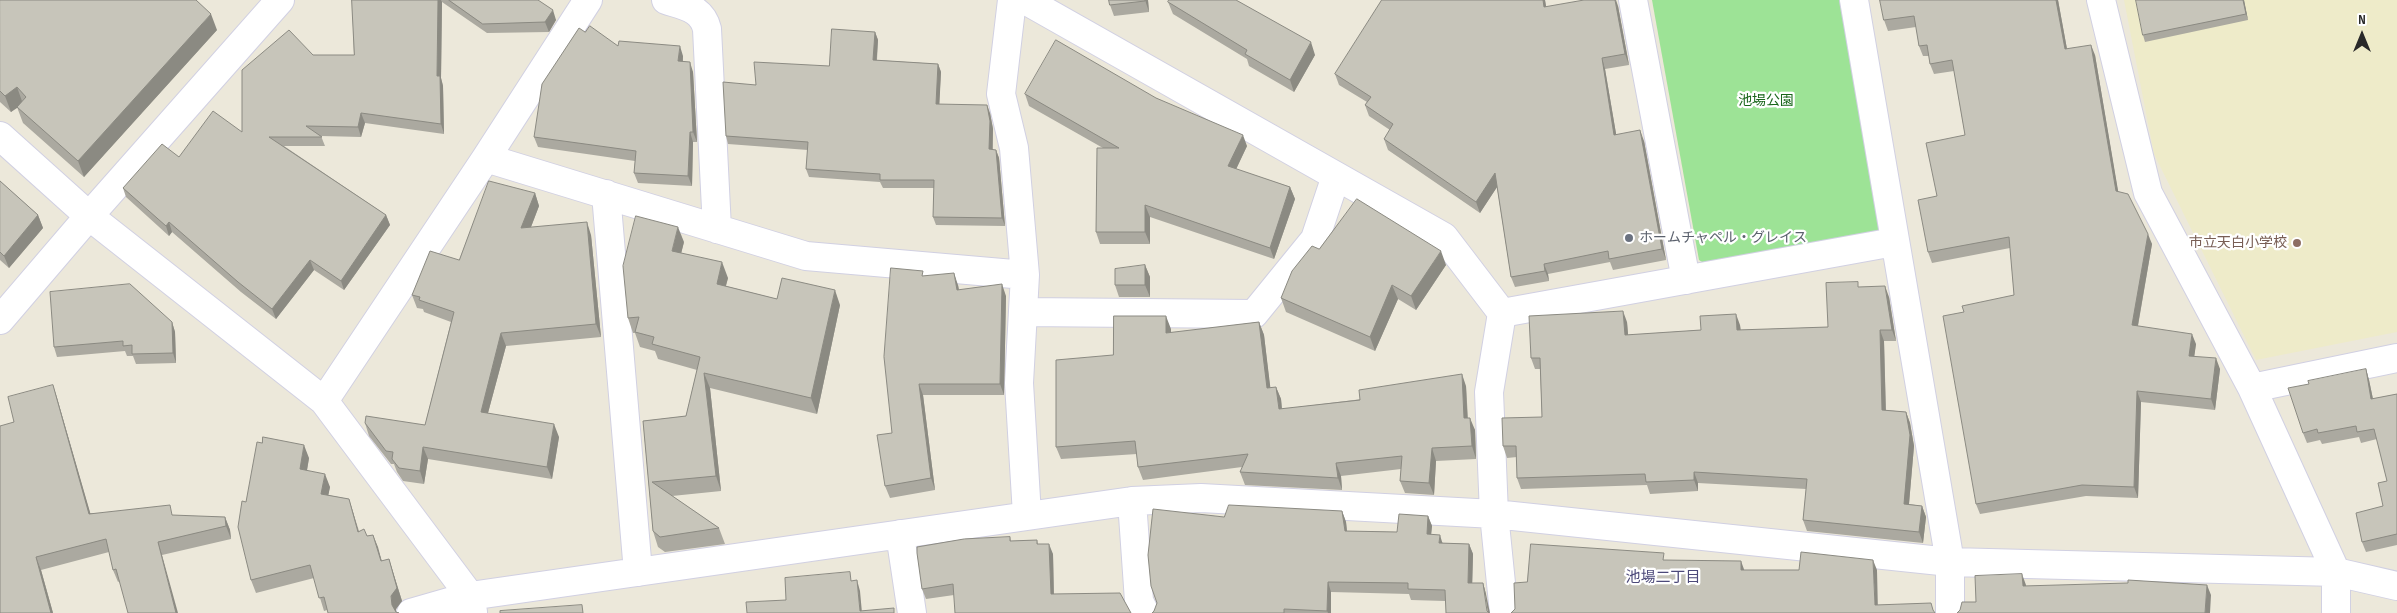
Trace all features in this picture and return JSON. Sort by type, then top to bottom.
[{"type":"street","points":[[0,320],[89,216],[280,0]]},
{"type":"street","points":[[324,400],[486,158],[588,0]]},
{"type":"street","points":[[666,0],[696,10],[704,18],[707,28],[717,229]]},
{"type":"street","points":[[1012,0],[1001,94],[1014,148],[1025,275],[1019,383],[1027,515]]},
{"type":"street","points":[[1025,0],[1444,237],[1502,314],[1489,392],[1494,514],[1504,613]]},
{"type":"street","points":[[1633,0],[1686,280]]},
{"type":"street","points":[[1854,0],[1950,562],[1950,613]]},
{"type":"street","points":[[2101,0],[2148,193],[2252,388],[2336,572],[2336,613]]},
{"type":"street","points":[[0,136],[89,216],[324,400],[472,604]]},
{"type":"street","points":[[486,158],[806,256],[1025,275]]},
{"type":"street","points":[[1023,312],[1254,314],[1314,239],[1336,176]]},
{"type":"street","points":[[606,194],[638,572]]},
{"type":"street","points":[[1502,314],[1894,242]]},
{"type":"street","points":[[2252,388],[2397,358]]},
{"type":"street","points":[[411,613],[472,604],[638,572],[1027,515],[1132,501],[1201,498],[1494,514],[1950,562],[2336,572],[2397,586]]},
{"type":"street","points":[[1132,501],[1139,601],[1145,613]]},
{"type":"street","points":[[900,534],[912,613]]},
{"type":"shaded area","name":"市立天白小学校","points":[[2124,0],[2397,0],[2397,332],[2256,360],[2154,154]]},
{"type":"green space","name":"池場公園","points":[[1652,0],[1845,0],[1882,224],[1874,239],[1710,267],[1699,260]]},
{"type":"building","points":[[0,0],[196,0],[211,14],[78,161],[17,107],[26,97],[17,87],[5,96],[0,91]]},
{"type":"building","points":[[352,0],[438,0],[437,76],[440,76],[441,124],[361,113],[358,127],[306,126],[322,137],[269,137],[386,215],[341,281],[310,260],[272,309],[169,222],[166,226],[123,188],[162,144],[179,157],[213,111],[242,132],[242,70],[289,30],[313,55],[354,55]]},
{"type":"building","points":[[449,0],[538,0],[553,10],[545,22],[483,24]]},
{"type":"building","points":[[1109,0],[1145,0],[1145,1],[1110,5]]},
{"type":"building","points":[[1169,0],[1236,0],[1311,42],[1290,80],[1245,54],[1247,50],[1168,2]]},
{"type":"building","points":[[1382,0],[1543,0],[1544,7],[1584,0],[1615,0],[1625,54],[1602,58],[1614,135],[1640,130],[1662,249],[1609,259],[1608,251],[1544,264],[1545,271],[1511,277],[1495,173],[1476,202],[1384,139],[1393,124],[1365,105],[1371,97],[1335,74]]},
{"type":"building","points":[[1880,0],[2056,0],[2065,49],[2091,45],[2116,191],[2128,194],[2148,234],[2132,325],[2192,334],[2189,356],[2216,358],[2211,399],[2137,391],[2134,487],[2082,485],[1976,504],[1943,316],[1964,312],[1962,306],[2014,295],[2009,237],[1928,252],[1918,200],[1937,196],[1926,143],[1965,135],[1952,60],[1930,64],[1927,45],[1919,46],[1914,16],[1884,20]]},
{"type":"building","points":[[2136,0],[2243,0],[2246,14],[2143,35]]},
{"type":"building","points":[[590,26],[618,46],[619,41],[680,46],[678,61],[690,62],[693,132],[690,132],[688,176],[634,173],[636,151],[534,137],[542,84],[579,28],[585,32]]},
{"type":"building","points":[[832,29],[875,32],[873,60],[938,64],[936,104],[987,105],[990,121],[989,149],[996,150],[1002,218],[933,217],[934,180],[880,180],[880,174],[806,169],[808,142],[726,136],[723,82],[756,85],[754,62],[829,66]]},
{"type":"building","points":[[1056,40],[1156,98],[1243,135],[1228,166],[1290,187],[1270,248],[1145,205],[1145,232],[1096,232],[1097,148],[1119,148],[1025,94]]},
{"type":"building","points":[[0,181],[38,215],[4,256],[0,252]]},
{"type":"building","points":[[489,181],[535,193],[521,228],[587,222],[596,324],[501,333],[481,412],[554,424],[547,467],[423,447],[420,471],[399,468],[392,459],[393,452],[386,451],[365,423],[366,416],[425,425],[454,312],[419,300],[420,297],[412,295],[430,251],[459,260]]},
{"type":"building","points":[[1357,199],[1441,251],[1411,296],[1392,285],[1370,337],[1281,298],[1292,271],[1312,246],[1319,249]]},
{"type":"building","points":[[636,216],[678,227],[672,251],[722,262],[717,284],[777,299],[782,278],[835,290],[811,398],[704,373],[716,476],[652,482],[719,528],[660,537],[653,531],[643,421],[686,416],[700,357],[652,344],[654,337],[635,332],[639,317],[628,318],[623,266]]},
{"type":"building","points":[[1145,265],[1145,285],[1115,285],[1115,269]]},
{"type":"building","points":[[891,268],[923,271],[922,276],[954,273],[957,290],[1002,284],[1000,384],[919,384],[931,478],[885,486],[877,435],[892,433],[884,357]]},
{"type":"building","points":[[1858,282],[1858,287],[1885,286],[1892,330],[1880,330],[1882,410],[1906,412],[1910,435],[1904,504],[1922,506],[1919,532],[1803,520],[1807,479],[1694,472],[1694,480],[1646,482],[1645,474],[1517,478],[1516,446],[1503,446],[1502,418],[1542,417],[1540,358],[1531,358],[1529,316],[1623,311],[1625,335],[1701,330],[1700,316],[1736,314],[1737,330],[1828,327],[1826,283]]},
{"type":"building","points":[[130,284],[172,322],[173,353],[132,354],[132,345],[123,346],[123,341],[54,347],[50,292]]},
{"type":"building","points":[[1114,316],[1166,316],[1166,333],[1259,322],[1267,388],[1276,387],[1279,409],[1360,400],[1359,390],[1462,374],[1464,418],[1470,418],[1472,446],[1432,448],[1429,483],[1400,481],[1402,456],[1336,463],[1338,478],[1240,472],[1248,454],[1138,467],[1135,441],[1056,447],[1056,360],[1113,355]]},
{"type":"building","points":[[2366,369],[2371,399],[2397,394],[2397,534],[2362,542],[2356,513],[2383,506],[2378,483],[2387,481],[2374,429],[2357,432],[2356,426],[2318,433],[2317,429],[2303,433],[2288,388],[2309,384],[2308,381]]},
{"type":"building","points":[[53,385],[89,514],[170,505],[172,515],[225,517],[226,526],[158,542],[176,613],[128,613],[116,569],[113,570],[106,539],[36,557],[51,613],[0,613],[0,426],[14,422],[8,397]]},
{"type":"building","points":[[263,437],[304,445],[300,469],[325,474],[321,494],[349,499],[358,532],[364,529],[367,536],[373,535],[381,561],[389,559],[397,588],[391,596],[392,605],[396,612],[399,613],[328,613],[324,597],[319,598],[310,565],[251,580],[238,527],[242,501],[246,502],[257,442],[262,443]]},
{"type":"building","points":[[1229,505],[1342,511],[1345,531],[1397,532],[1399,514],[1428,516],[1427,534],[1440,535],[1439,543],[1469,544],[1468,583],[1483,583],[1487,611],[1489,613],[1446,613],[1445,590],[1408,589],[1408,583],[1328,582],[1327,611],[1284,609],[1284,613],[1152,613],[1157,603],[1151,586],[1148,555],[1153,509],[1224,517]]},
{"type":"building","points":[[1010,537],[1010,541],[1037,540],[1037,544],[1049,544],[1051,594],[1120,593],[1131,613],[955,613],[953,584],[922,589],[917,547],[964,539]]},
{"type":"building","points":[[1531,544],[1664,553],[1663,560],[1741,561],[1741,570],[1799,570],[1801,552],[1873,560],[1875,605],[1931,603],[1935,613],[1511,613],[1515,609],[1514,583],[1527,582]]},
{"type":"building","points":[[850,572],[851,581],[857,580],[860,611],[894,608],[894,613],[747,613],[746,602],[786,600],[785,578]]},
{"type":"building","points":[[2022,574],[2023,586],[2128,583],[2128,580],[2207,585],[2205,613],[1957,613],[1962,602],[1976,602],[1975,576]]},
{"type":"building","points":[[582,605],[583,613],[500,613],[500,611]]},
{"type":"place","name":"ホームチャペル・グレイス","points":[[1629,238]]},
{"type":"place","name":"市立天白小学校","points":[[2297,243]]},
{"type":"district","name":"池場二丁目","points":[[1663,578]]}]
